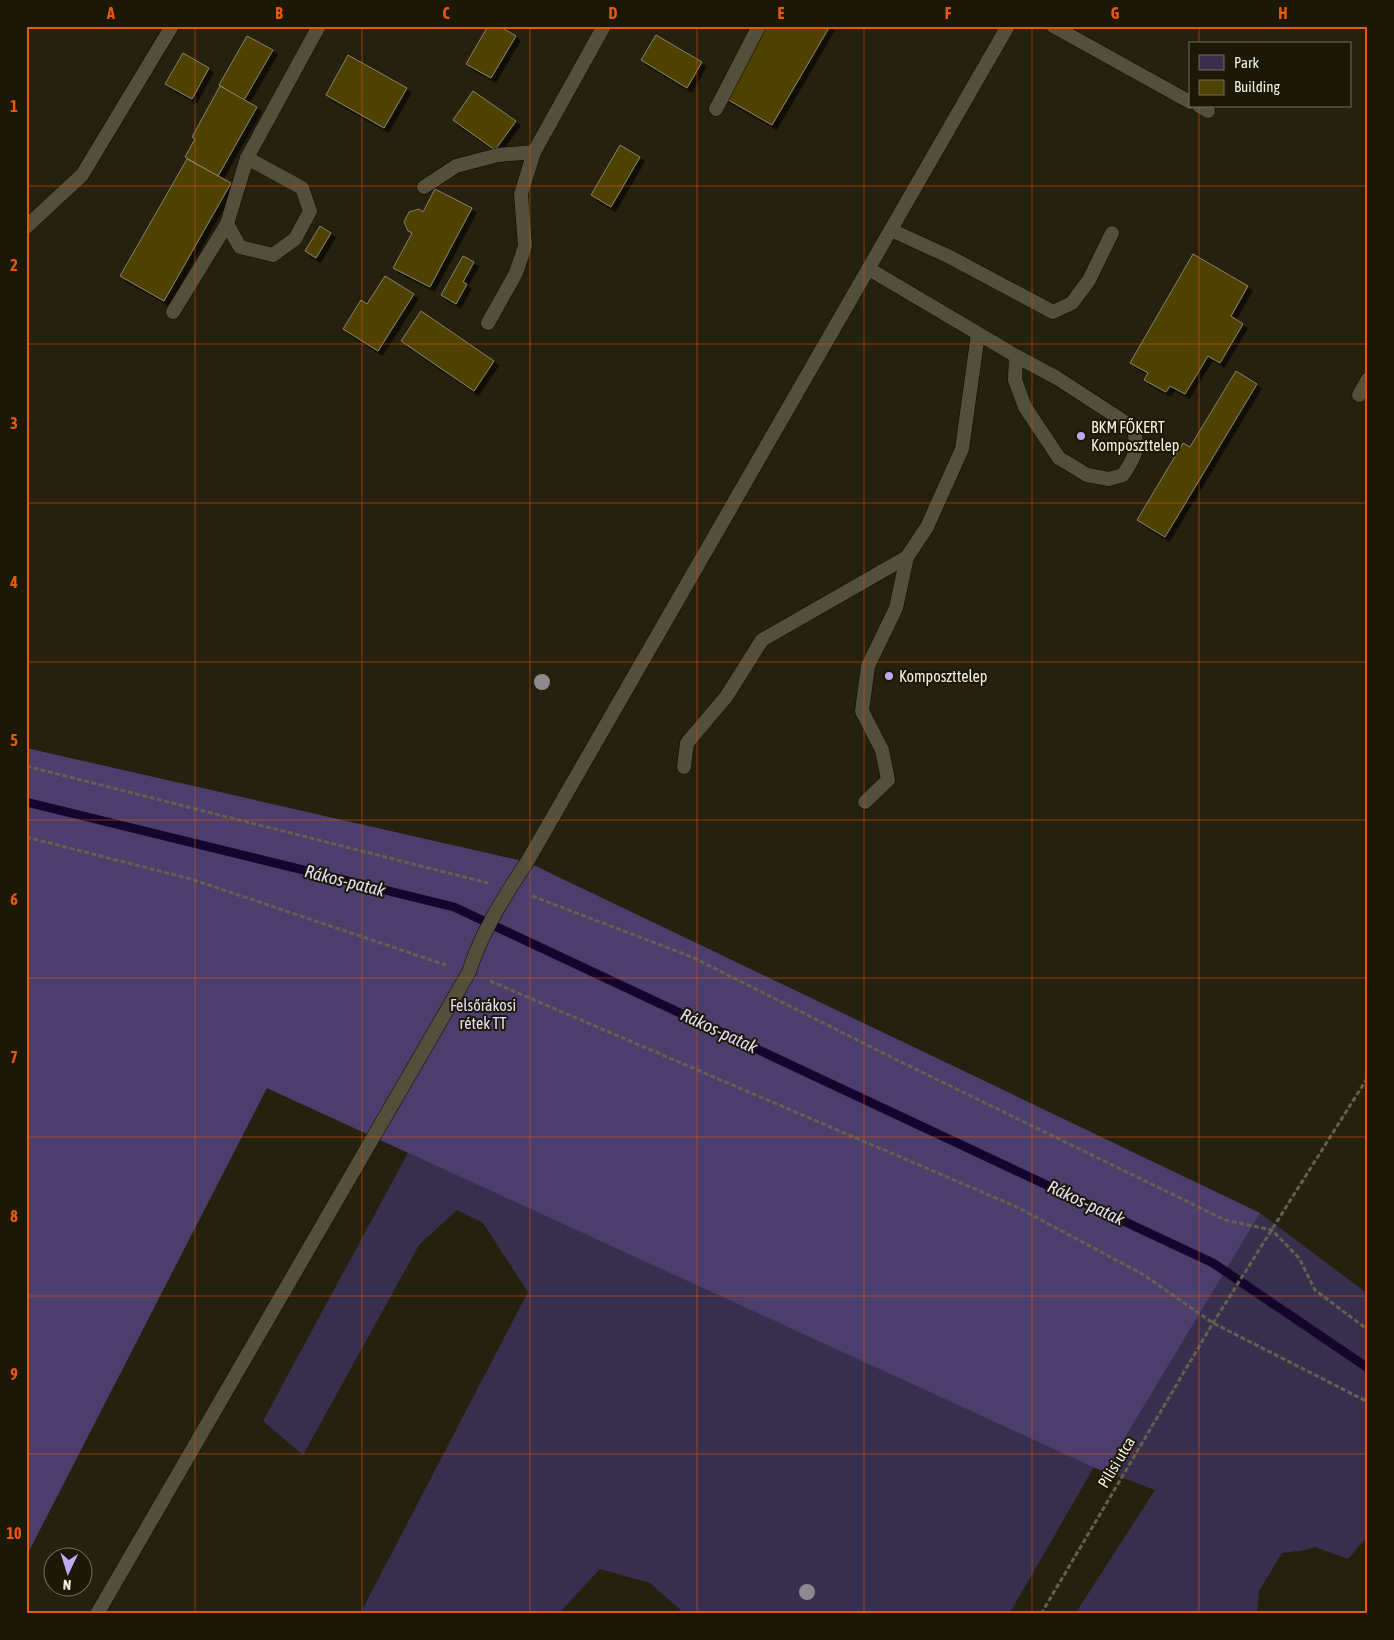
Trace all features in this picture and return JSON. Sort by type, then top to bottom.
[{"type":"lane","points":[[26,227],[82,175],[172,26]]},
{"type":"lane","points":[[172,312],[226,224],[246,158],[319,26]]},
{"type":"lane","points":[[488,323],[516,273],[525,246],[522,194],[534,152],[604,26]]},
{"type":"lane","points":[[716,109],[759,26]]},
{"type":"lane","points":[[97,1614],[470,972],[476,949],[507,894],[892,230],[1008,26]]},
{"type":"lane","points":[[1053,26],[1189,101]]},
{"type":"lane","points":[[424,187],[456,166],[498,155],[534,152]]},
{"type":"lane","points":[[226,224],[240,248],[273,255],[295,239],[310,211],[302,188],[246,158]]},
{"type":"lane","points":[[892,230],[950,257],[1053,312],[1072,303],[1089,280],[1112,233]]},
{"type":"lane","points":[[869,269],[978,334],[1057,378],[1134,428],[1137,444],[1133,460],[1123,475],[1109,479],[1088,475],[1059,458],[1026,407],[1015,380],[1016,356]]},
{"type":"lane","points":[[865,802],[888,780],[882,750],[862,711],[868,666],[896,608],[907,557],[927,527],[962,450],[978,334]]},
{"type":"lane","points":[[1359,395],[1368,379]]},
{"type":"lane","points":[[684,767],[687,743],[726,697],[762,640],[907,557]]},
{"type":"path","points":[[26,766],[507,894],[692,957],[1225,1220],[1272,1230],[1299,1258],[1315,1290],[1368,1330]]},
{"type":"path","points":[[26,837],[191,879],[470,972],[1018,1207],[1144,1275],[1213,1323],[1368,1402]]},
{"type":"path","name":"Pilisi utca","points":[[1041,1614],[1213,1323],[1368,1077]]},
{"type":"green space","points":[[26,748],[527,862],[1260,1213],[1368,1294],[1368,1536],[1348,1559],[1315,1547],[1307,1550],[1282,1553],[1259,1591],[1257,1614],[1075,1614],[1155,1490],[1094,1467],[1009,1614],[685,1614],[650,1583],[600,1569],[558,1614],[360,1614],[528,1292],[483,1223],[457,1210],[419,1245],[303,1455],[263,1421],[408,1153],[267,1088]]},
{"type":"green space","name":"Felsőrákosi rétek TT","points":[[26,748],[527,862],[1260,1213],[1104,1472],[267,1088],[26,1557]]},
{"type":"building","points":[[488,26],[499,26],[516,36],[491,78],[466,64]]},
{"type":"building","points":[[767,26],[830,26],[772,125],[725,98]]},
{"type":"building","points":[[656,35],[702,62],[687,88],[641,60]]},
{"type":"building","points":[[247,36],[273,50],[244,100],[219,85]]},
{"type":"building","points":[[183,53],[209,68],[192,99],[165,84]]},
{"type":"building","points":[[348,55],[407,88],[384,128],[326,95]]},
{"type":"building","points":[[220,86],[257,107],[218,176],[185,157],[195,139],[192,137]]},
{"type":"building","points":[[473,91],[516,121],[495,150],[453,120]]},
{"type":"building","points":[[620,145],[640,157],[611,207],[591,195]]},
{"type":"building","points":[[187,159],[231,183],[164,301],[120,276]]},
{"type":"building","points":[[435,189],[472,208],[430,287],[393,268],[412,233],[408,231],[404,222],[409,212],[419,209],[423,212]]},
{"type":"building","points":[[320,226],[331,233],[316,258],[305,251]]},
{"type":"building","points":[[1193,254],[1248,286],[1231,316],[1243,324],[1220,363],[1208,356],[1185,394],[1170,386],[1166,392],[1144,380],[1148,373],[1130,363]]},
{"type":"building","points":[[463,256],[474,262],[463,282],[467,284],[456,304],[441,295]]},
{"type":"building","points":[[385,276],[414,294],[378,351],[343,329],[361,300],[367,304]]},
{"type":"building","points":[[421,311],[494,361],[474,391],[401,341]]},
{"type":"building","points":[[1236,371],[1257,384],[1165,537],[1137,520],[1183,443],[1190,447]]},
{"type":"waterway","name":"Rákos-patak","points":[[26,802],[454,907],[1213,1263],[1368,1368]]},
{"type":"place","name":"BKM FŐKERT Komposzttelep","points":[[1081,436]]},
{"type":"place","name":"Komposzttelep","points":[[889,676]]}]
